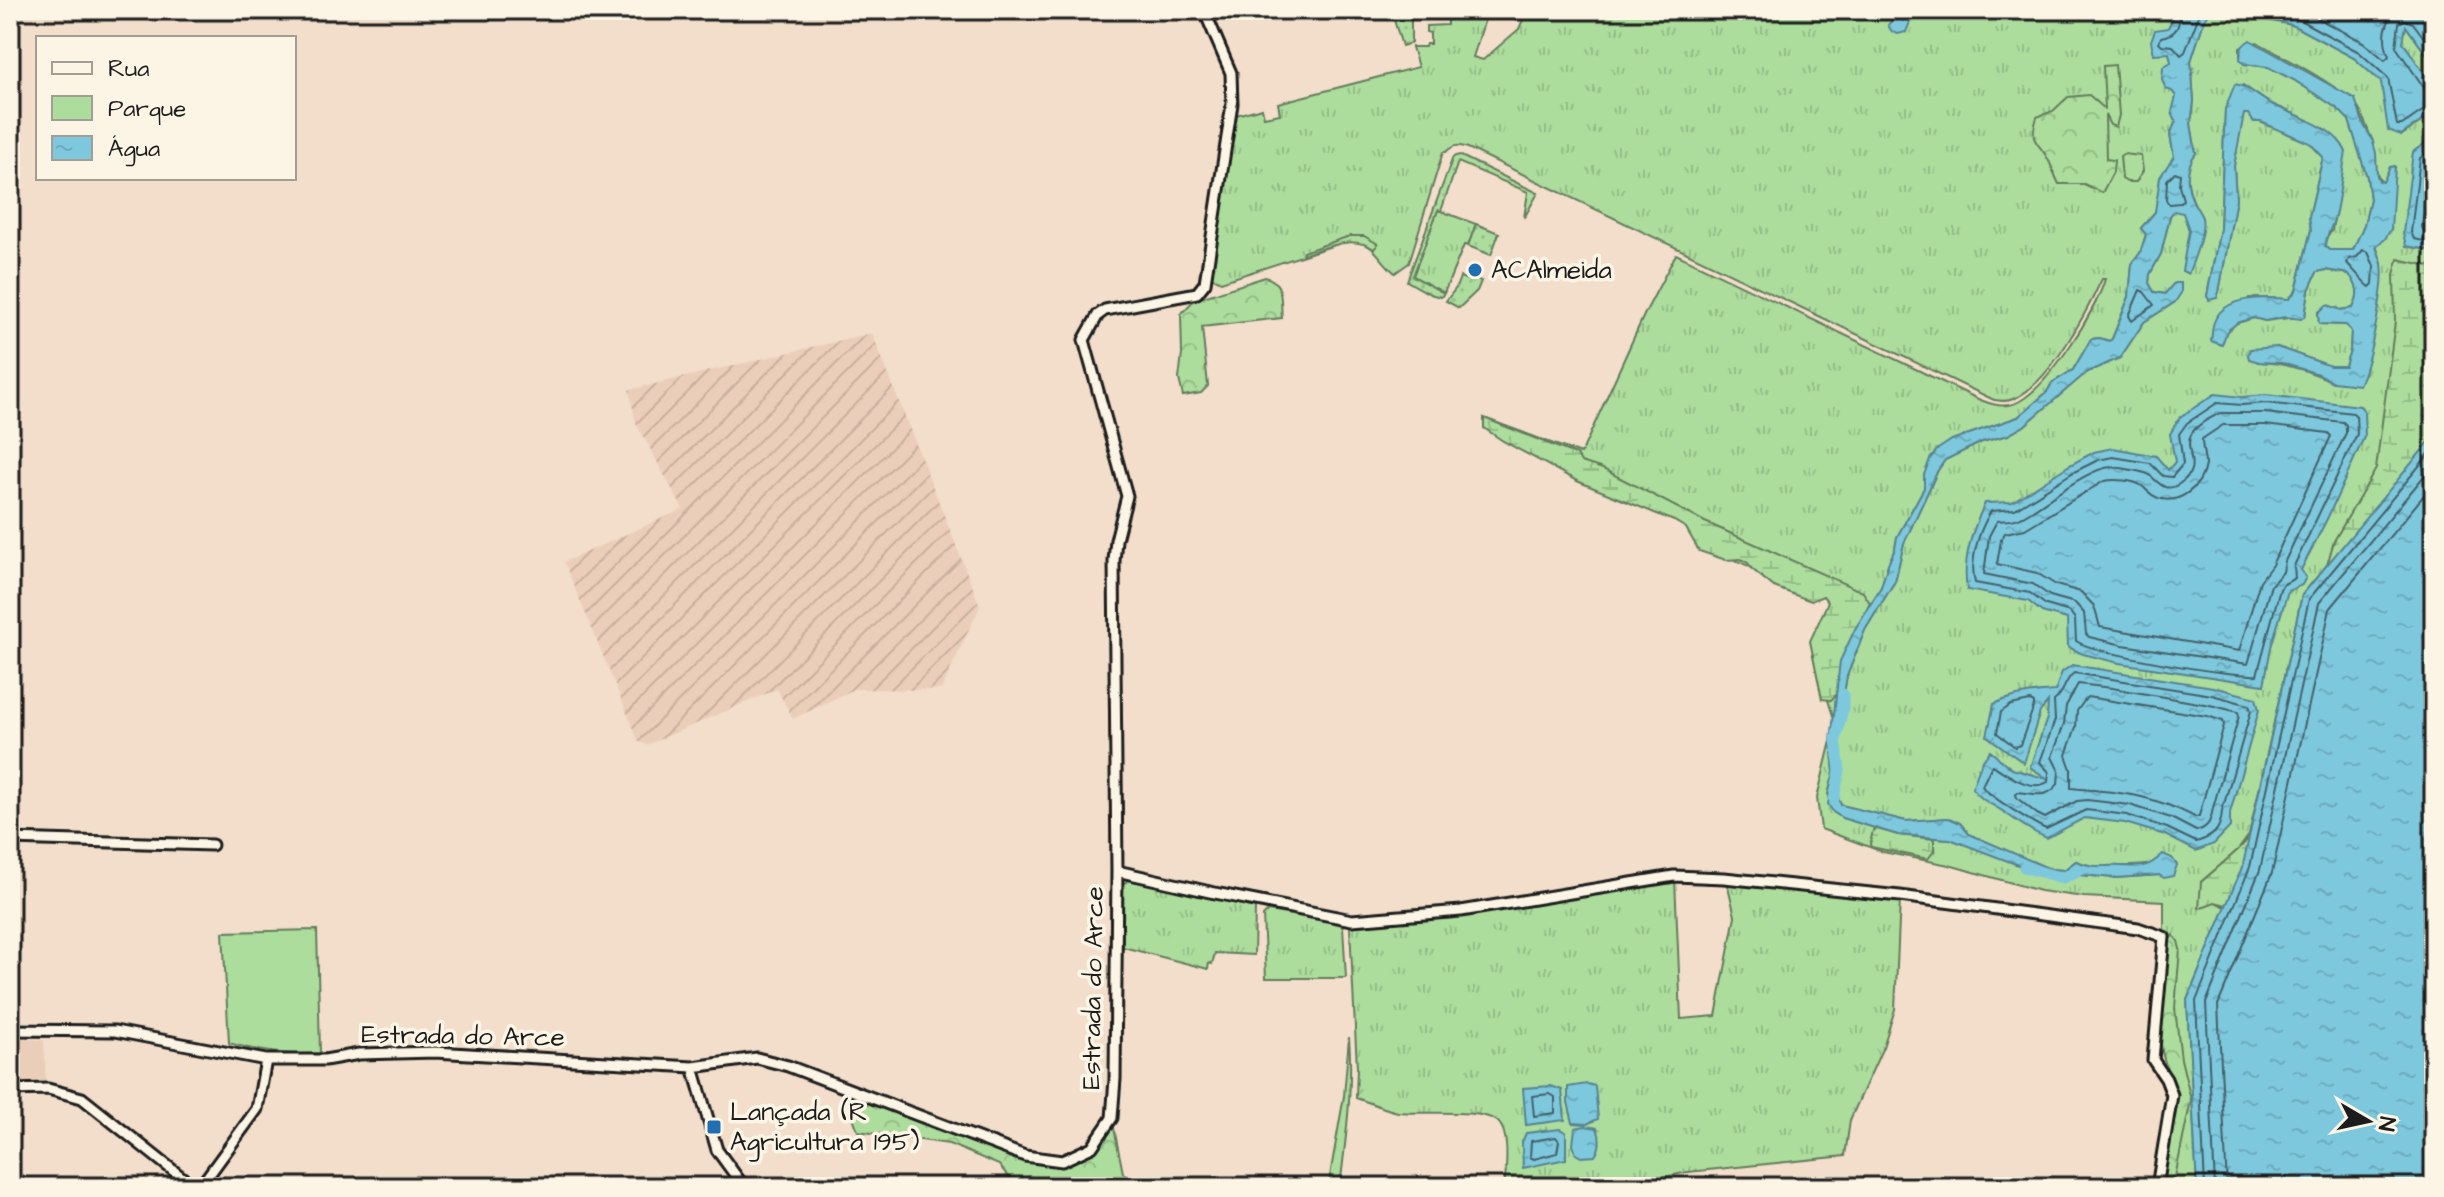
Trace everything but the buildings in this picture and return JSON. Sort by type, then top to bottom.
[{"type":"street","name":"Estrada do Arce","points":[[10,1030],[115,1031],[266,1060],[325,1060],[359,1054],[435,1052],[693,1067],[757,1058],[788,1066],[1025,1156],[1062,1161],[1092,1147],[1112,1118],[1115,1079],[1117,871],[1114,561],[1127,496],[1084,340],[1098,315],[1105,310],[1197,293],[1205,283],[1232,104],[1231,73],[1204,10]]},
{"type":"street","points":[[10,839],[212,845]]},
{"type":"street","points":[[1117,871],[1346,920],[1461,911],[1674,876],[1724,878],[1900,896],[2138,928],[2164,937],[2153,1060],[2172,1095],[2157,1187]]},
{"type":"street","points":[[10,1090],[48,1089],[82,1098],[197,1187],[257,1109],[266,1060]]},
{"type":"street","points":[[693,1067],[717,1150],[744,1187]]},
{"type":"shaded area","points":[[872,333],[980,606],[941,690],[854,689],[793,719],[777,689],[647,745],[639,742],[564,562],[683,509],[636,423],[629,390]]},
{"type":"shaded area","points":[[10,1038],[44,1040],[46,1084],[10,1086]]},
{"type":"green space","points":[[1391,10],[1411,10],[1411,43],[1402,46]]},
{"type":"green space","points":[[1447,10],[1488,10],[1473,57],[1483,60],[1519,29],[1527,10],[2171,12],[2172,20],[2168,28],[2171,62],[2168,65],[2172,91],[2176,96],[2176,121],[2170,135],[2174,156],[2155,212],[2141,228],[2146,234],[2140,253],[2132,264],[2129,297],[2112,339],[2091,339],[2073,370],[2052,383],[2033,405],[2018,417],[1952,440],[1924,475],[1924,488],[1897,537],[1881,587],[1838,676],[1834,719],[1820,675],[1836,603],[1826,586],[1815,595],[1728,557],[1689,524],[1484,428],[1484,418],[1581,454],[1645,313],[1676,254],[1978,399],[1999,405],[2020,401],[2044,380],[2082,327],[2105,279],[2102,279],[2065,346],[2040,379],[2013,399],[1994,400],[1459,146],[1443,152],[1409,263],[1395,273],[1370,247],[1347,241],[1221,282],[1211,277],[1236,115],[1262,108],[1264,117],[1280,114],[1278,103],[1418,67],[1412,47],[1430,44],[1426,26],[1447,25]]},
{"type":"green space","points":[[2211,10],[2244,10],[2252,17],[2292,25],[2354,58],[2381,82],[2402,135],[2434,113],[2434,137],[2413,152],[2406,246],[2434,251],[2434,436],[2302,595],[2249,835],[2238,850],[2201,882],[2215,902],[2226,907],[2187,1000],[2197,1187],[2161,1187],[2177,1105],[2164,1060],[2160,1030],[2168,935],[2164,931],[2164,901],[2084,897],[2040,891],[1949,865],[1883,852],[1821,829],[1817,798],[1831,741],[1834,772],[1828,794],[1842,818],[1898,835],[1950,839],[2062,878],[2080,875],[2115,878],[2159,875],[2152,864],[2098,866],[2076,861],[2064,870],[2050,869],[1969,834],[1960,823],[1949,818],[1906,821],[1841,805],[1835,791],[1840,770],[1836,740],[1847,676],[1865,630],[1895,581],[1904,543],[1945,460],[2024,426],[2087,372],[2120,358],[2144,322],[2175,302],[2170,290],[2166,294],[2154,292],[2149,283],[2174,210],[2183,212],[2189,230],[2202,218],[2188,186],[2188,169],[2196,153],[2191,124],[2194,101],[2191,61],[2205,18]],"holes":[[[2257,42],[2330,84],[2354,104],[2373,142],[2376,170],[2383,183],[2390,167],[2395,167],[2385,239],[2376,245],[2382,264],[2380,295],[2364,374],[2333,382],[2297,368],[2259,362],[2277,347],[2330,366],[2345,366],[2351,331],[2346,325],[2319,324],[2318,313],[2327,305],[2341,310],[2353,308],[2357,290],[2349,274],[2326,270],[2317,272],[2309,290],[2305,316],[2265,321],[2254,318],[2237,323],[2227,331],[2249,298],[2289,299],[2296,291],[2311,230],[2309,217],[2323,157],[2310,143],[2254,122],[2248,113],[2242,117],[2234,166],[2236,199],[2219,292],[2207,296],[2220,229],[2225,109],[2243,85],[2269,103],[2309,120],[2345,152],[2332,230],[2325,239],[2329,250],[2353,250],[2364,225],[2370,199],[2367,177],[2349,120],[2338,109],[2294,80],[2268,67],[2244,64],[2240,59],[2240,48]]]},
{"type":"green space","points":[[2405,25],[2434,65],[2434,88],[2403,43]]},
{"type":"green space","points":[[2115,65],[2119,115],[2116,127],[2110,125],[2105,115],[2106,159],[2114,160],[2113,172],[2102,193],[2084,184],[2059,184],[2034,137],[2037,117],[2053,111],[2068,97],[2089,95],[2105,109],[2103,66]]},
{"type":"green space","points":[[1459,155],[1538,193],[1524,218],[1528,192],[1458,162],[1413,276],[1444,293],[1441,297],[1407,281],[1453,157]]},
{"type":"green space","points":[[2120,156],[2141,156],[2143,171],[2136,182],[2122,179]]},
{"type":"green space","points":[[1438,210],[1476,224],[1444,293],[1412,276]]},
{"type":"green space","points":[[1476,224],[1499,233],[1491,255],[1468,246]]},
{"type":"green space","points":[[1350,236],[1364,236],[1378,244],[1374,249],[1347,242],[1302,255],[1303,252]]},
{"type":"green space","points":[[2398,259],[2434,267],[2434,839],[2238,908],[2215,902],[2199,908],[2201,882],[2261,825],[2334,541],[2376,469],[2395,322],[2394,275]]},
{"type":"green space","points":[[1265,277],[1279,288],[1282,318],[1202,327],[1208,386],[1201,393],[1183,396],[1179,379],[1181,314],[1194,300]]},
{"type":"green space","points":[[1460,277],[1473,282],[1475,279],[1481,281],[1477,291],[1459,308],[1446,301]]},
{"type":"green space","points":[[1484,418],[1577,455],[1581,462],[1603,469],[1705,522],[1863,592],[1870,603],[1841,661],[1836,695],[1831,700],[1822,699],[1810,641],[1828,602],[1823,596],[1811,601],[1774,587],[1741,559],[1726,560],[1699,551],[1686,528],[1577,481],[1503,441],[1484,428]]},
{"type":"green space","points":[[1873,830],[1934,839],[1934,851],[1928,859],[1871,847]]},
{"type":"green space","points":[[1135,879],[1255,908],[1254,955],[1215,953],[1208,969],[1123,947],[1121,886]]},
{"type":"green space","points":[[1675,879],[1681,1019],[1716,1016],[1735,916],[1727,882],[1900,899],[1895,1009],[1883,1047],[1850,1120],[1845,1156],[1688,1172],[1619,1187],[1504,1187],[1506,1143],[1497,1121],[1464,1113],[1398,1112],[1356,1098],[1350,927],[1366,919]]},
{"type":"green space","points":[[1268,911],[1339,923],[1343,927],[1346,978],[1266,978],[1263,916]]},
{"type":"green space","points":[[317,930],[320,1053],[274,1052],[229,1043],[223,932]]},
{"type":"green space","points":[[2173,935],[2180,949],[2175,1008],[2181,1059],[2191,1100],[2173,1187],[2161,1187],[2177,1106],[2162,1052],[2160,1031],[2168,942]]},
{"type":"green space","points":[[1349,1037],[1347,1131],[1340,1187],[1328,1187],[1344,1096]]},
{"type":"green space","points":[[842,1086],[1025,1156],[1062,1161],[1092,1147],[1112,1118],[1123,1173],[1142,1187],[1017,1187],[999,1165],[949,1144],[858,1131]]},
{"type":"water","points":[[1900,10],[1910,10],[1910,22],[1906,32],[1898,34],[1892,32],[1888,25]]},
{"type":"water","points":[[2169,10],[2211,10],[2205,18],[2191,61],[2194,101],[2191,124],[2196,153],[2188,170],[2188,183],[2202,218],[2200,238],[2188,274],[2182,271],[2189,230],[2183,213],[2174,211],[2149,283],[2154,292],[2165,294],[2174,283],[2181,283],[2181,293],[2175,302],[2144,322],[2120,358],[2087,372],[2024,426],[1945,460],[1904,543],[1895,581],[1865,630],[1847,676],[1836,740],[1840,770],[1835,791],[1841,805],[1906,821],[1949,818],[1960,823],[1969,834],[2050,869],[2064,870],[2076,861],[2094,866],[2144,866],[2163,854],[2172,858],[2177,865],[2173,876],[2164,878],[2159,875],[2115,878],[2080,875],[2062,878],[2034,871],[1950,839],[1898,835],[1842,818],[1833,812],[1828,804],[1834,772],[1831,741],[1840,661],[1881,587],[1897,537],[1924,488],[1924,475],[1938,449],[1952,440],[2018,417],[2047,392],[2052,383],[2073,370],[2091,339],[2112,339],[2129,297],[2132,264],[2140,253],[2146,235],[2141,228],[2155,212],[2160,177],[2174,156],[2170,135],[2176,121],[2172,112],[2176,96],[2166,89],[2162,80],[2163,67],[2171,62],[2169,53],[2154,54],[2151,41],[2155,30],[2168,28],[2172,20]]},
{"type":"water","points":[[2244,10],[2434,10],[2434,65],[2406,26],[2403,42],[2434,88],[2434,113],[2401,135],[2388,130],[2381,82],[2354,58],[2292,25],[2252,16]]},
{"type":"water","points":[[2250,40],[2355,99],[2372,139],[2379,181],[2383,182],[2390,167],[2395,166],[2391,229],[2376,246],[2383,274],[2376,325],[2359,385],[2333,382],[2282,363],[2259,362],[2249,359],[2248,355],[2250,349],[2277,347],[2330,366],[2345,366],[2351,331],[2346,325],[2319,324],[2318,313],[2327,305],[2341,310],[2353,308],[2357,290],[2349,274],[2326,270],[2317,272],[2309,290],[2305,316],[2301,319],[2285,317],[2265,321],[2254,318],[2237,323],[2227,331],[2222,345],[2211,341],[2214,322],[2227,307],[2247,300],[2289,299],[2296,291],[2311,230],[2309,217],[2323,157],[2310,143],[2261,122],[2254,122],[2248,114],[2244,114],[2234,166],[2236,199],[2219,292],[2217,298],[2209,300],[2207,296],[2220,229],[2225,109],[2235,84],[2323,128],[2346,152],[2335,216],[2325,246],[2329,250],[2353,250],[2364,225],[2370,199],[2367,177],[2349,120],[2338,109],[2294,80],[2268,67],[2244,64],[2240,59],[2241,49]]},
{"type":"water","points":[[2434,137],[2434,251],[2406,246],[2403,233],[2413,152]]},
{"type":"water","points":[[2215,394],[2242,397],[2266,395],[2360,406],[2364,411],[2365,435],[2301,570],[2306,577],[2302,585],[2288,591],[2271,647],[2264,685],[2119,663],[2083,654],[2068,647],[2067,619],[2042,612],[2028,601],[1967,590],[1969,545],[1985,503],[2012,502],[2094,452],[2113,448],[2156,456],[2168,470],[2175,462],[2170,434],[2180,417]]},
{"type":"water","points":[[2434,436],[2434,1187],[2197,1187],[2187,1000],[2243,865],[2302,595]]},
{"type":"water","points":[[2072,665],[2213,687],[2256,698],[2259,710],[2230,813],[2230,827],[2214,844],[2196,851],[2165,835],[2125,823],[2084,818],[2047,838],[1985,800],[1972,788],[1990,751],[2012,769],[2048,779],[2030,767],[2047,718],[2048,702],[2040,712],[2024,763],[1987,736],[1994,704],[2024,694],[2055,691],[2062,672]]},
{"type":"water","points":[[1551,1086],[1562,1090],[1565,1120],[1526,1125],[1523,1088]]},
{"type":"water","points":[[1595,1086],[1598,1119],[1587,1124],[1573,1123],[1568,1087]]},
{"type":"water","points":[[1575,1128],[1597,1128],[1600,1139],[1595,1156],[1581,1157],[1576,1154],[1573,1145]]},
{"type":"water","points":[[1560,1129],[1566,1132],[1566,1159],[1523,1168],[1522,1142],[1526,1133]]},
{"type":"waterway","points":[[1834,799],[1840,770],[1836,740],[1843,694]]},
{"type":"waterway","points":[[2024,867],[2062,878],[2076,873]]},
{"type":"place","name":"ACAlmeida","points":[[1475,270]]},
{"type":"place","name":"Lançada (R Agricultura 195)","points":[[714,1127]]}]
